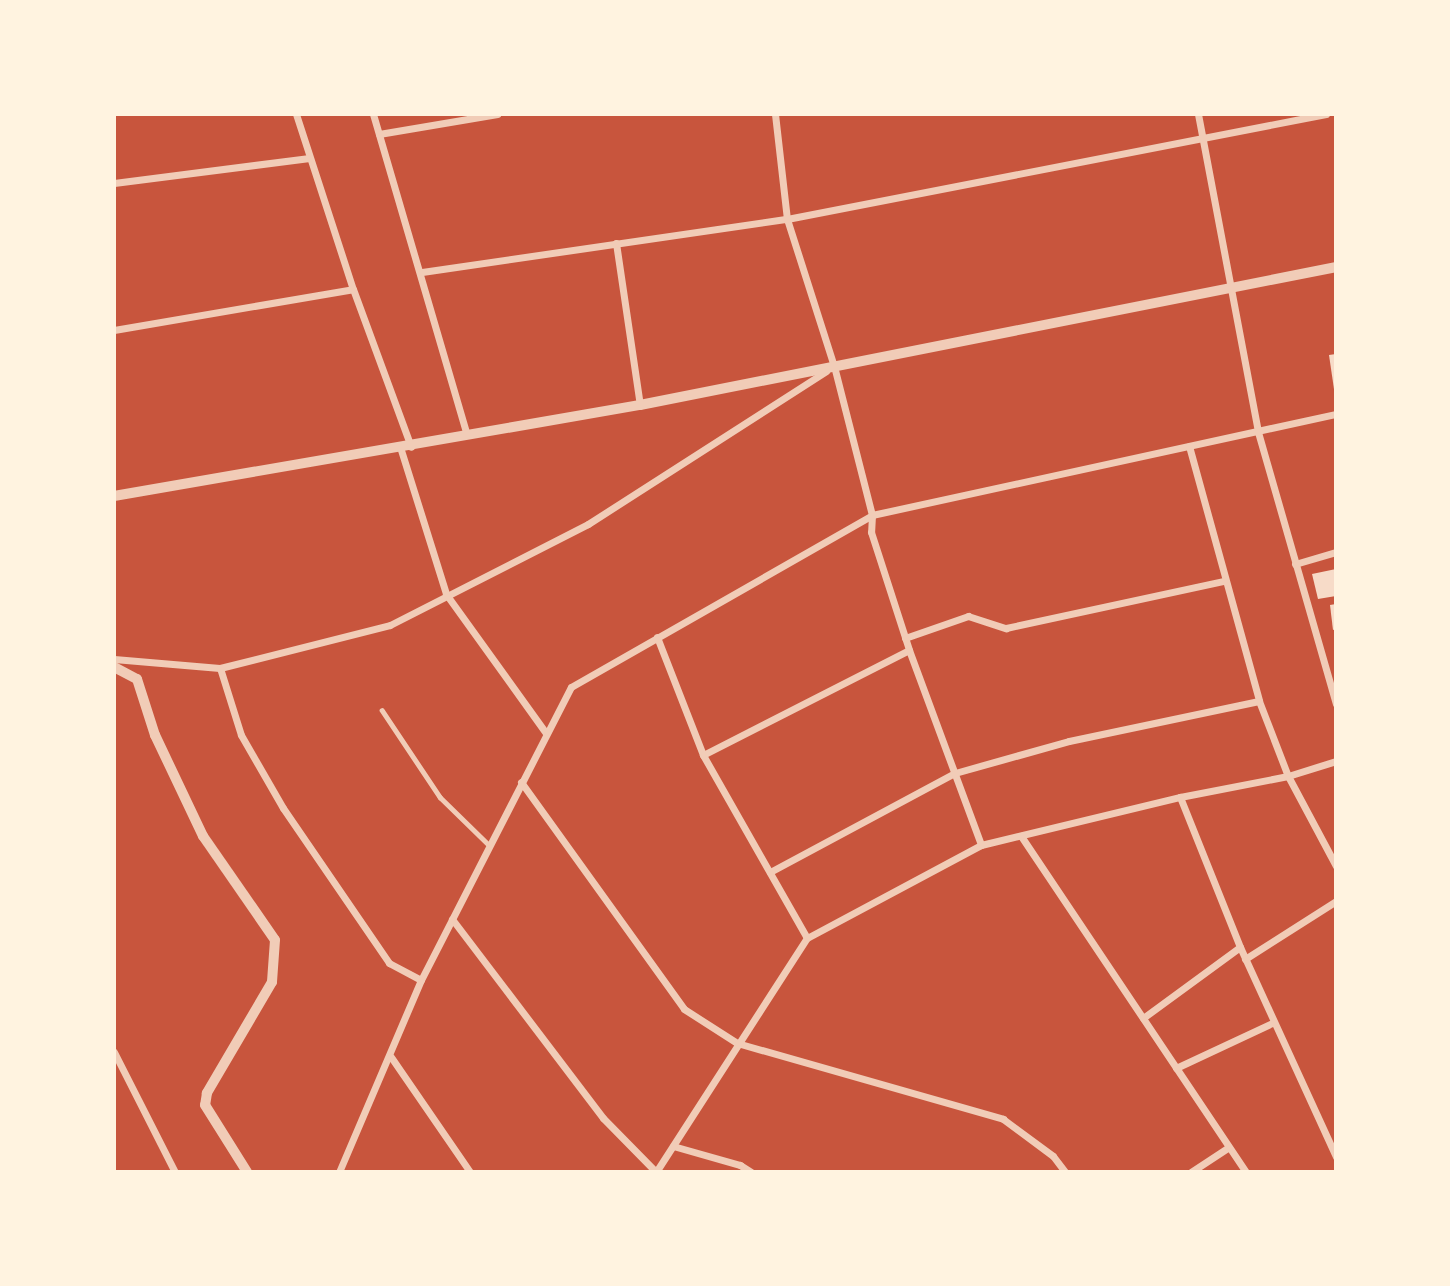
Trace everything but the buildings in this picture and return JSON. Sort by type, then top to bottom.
[{"type":"street","points":[[296,114],[406,449],[446,594],[546,733]]},
{"type":"street","points":[[373,114],[422,272],[467,435]]},
{"type":"street","points":[[379,134],[497,114]]},
{"type":"street","points":[[775,114],[787,219],[834,366],[872,515],[871,532],[909,650],[981,845]]},
{"type":"street","points":[[1198,114],[1258,432],[1336,704]]},
{"type":"street","points":[[422,272],[787,219],[1326,114]]},
{"type":"street","points":[[114,183],[309,158]]},
{"type":"street","points":[[616,243],[640,405]]},
{"type":"street","points":[[114,496],[406,449],[1336,267]]},
{"type":"street","points":[[114,330],[352,289]]},
{"type":"street","points":[[114,659],[220,668],[390,625],[446,594],[588,524],[834,366]]},
{"type":"street","points":[[339,1172],[391,1057],[421,980],[571,687],[872,515],[1335,414],[1336,423]]},
{"type":"street","points":[[1189,446],[1259,701],[1288,776],[1336,866]]},
{"type":"street","points":[[1295,564],[1336,552]]},
{"type":"street","points":[[905,638],[968,616],[1006,628],[1224,581]]},
{"type":"street","points":[[657,636],[703,755],[807,938]]},
{"type":"street","points":[[703,755],[909,650]]},
{"type":"street","points":[[114,667],[137,679],[155,735],[203,836],[275,940],[272,982],[207,1093],[205,1105],[247,1172]]},
{"type":"street","points":[[220,668],[241,735],[283,808],[389,963],[421,980]]},
{"type":"street","points":[[770,872],[955,773],[1069,741],[1259,701]]},
{"type":"street","points":[[452,919],[603,1118],[656,1172],[807,938],[981,845],[1180,797],[1288,776],[1336,761]]},
{"type":"street","points":[[522,782],[684,1009],[737,1043],[1003,1119],[1053,1156],[1065,1172]]},
{"type":"street","points":[[1180,797],[1245,959],[1336,1157]]},
{"type":"street","points":[[1021,836],[1246,1172]]},
{"type":"street","points":[[1245,959],[1336,901]]},
{"type":"street","points":[[1143,1018],[1240,947]]},
{"type":"street","points":[[1176,1068],[1274,1023]]},
{"type":"street","points":[[114,1052],[175,1172]]},
{"type":"street","points":[[391,1057],[470,1172]]},
{"type":"street","points":[[673,1146],[740,1165],[751,1172]]},
{"type":"street","points":[[1191,1172],[1229,1147]]},
{"type":"lane","points":[[382,710],[440,797],[489,845]]}]
